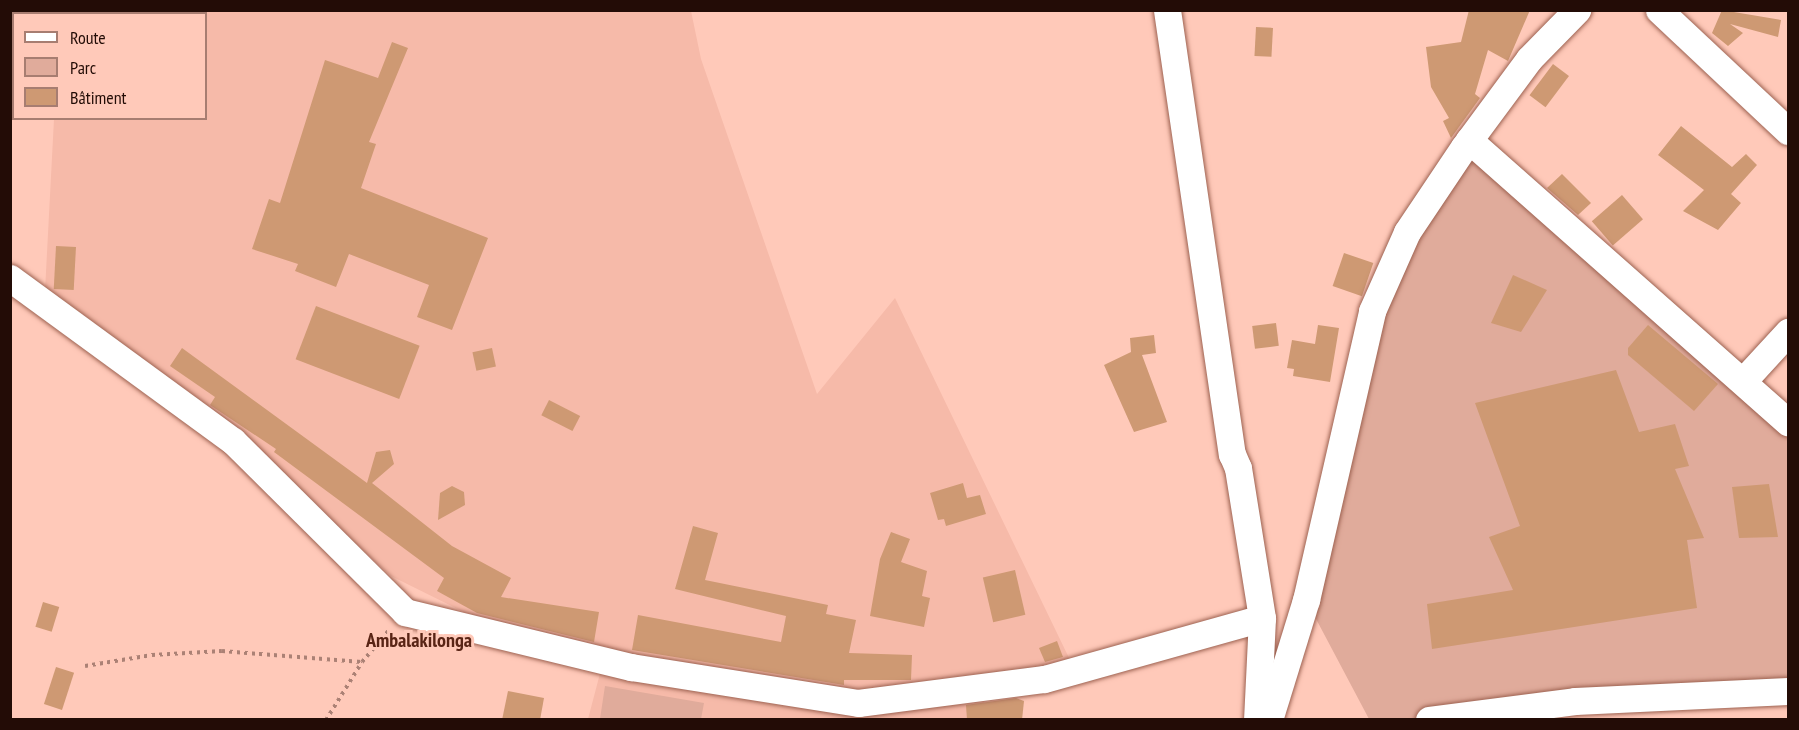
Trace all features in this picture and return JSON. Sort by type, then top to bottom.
[{"type":"street","points":[[1167,10],[1232,454],[1238,468],[1262,618],[1257,720]]},
{"type":"street","points":[[1269,720],[1306,600],[1372,312],[1407,232],[1469,140],[1528,59],[1577,10]]},
{"type":"street","points":[[1659,10],[1788,131]]},
{"type":"street","points":[[1469,140],[1788,422]]},
{"type":"street","points":[[10,278],[234,441],[405,612],[631,667],[858,703],[869,710],[1044,679],[1262,618]]},
{"type":"street","points":[[1743,381],[1788,332]]},
{"type":"street","points":[[1429,720],[1575,701],[1788,691]]},
{"type":"path","points":[[326,720],[362,662],[405,612]]},
{"type":"path","points":[[85,666],[152,655],[222,651],[362,662]]},
{"type":"shaded area","points":[[59,11],[691,11],[701,59],[817,394],[895,298],[1070,660],[981,679],[985,707],[1019,719],[588,719],[607,647],[492,626],[391,576],[237,435],[45,291],[54,120],[207,120],[207,12]]},
{"type":"green space","points":[[1464,147],[1788,435],[1788,691],[1575,701],[1530,719],[1369,719],[1306,600],[1372,311]]},
{"type":"green space","points":[[605,686],[704,703],[701,719],[600,719]]},
{"type":"building","points":[[1469,10],[1530,10],[1508,61],[1488,50],[1475,94],[1480,98],[1451,138],[1443,121],[1449,118],[1431,87],[1426,47],[1461,42]]},
{"type":"building","points":[[1722,10],[1781,20],[1778,37],[1730,24],[1743,33],[1728,46],[1712,33]]},
{"type":"building","points":[[1256,27],[1273,28],[1271,57],[1254,56]]},
{"type":"building","points":[[392,42],[408,48],[369,142],[376,144],[361,188],[488,238],[452,330],[417,317],[429,285],[349,254],[336,287],[295,271],[298,264],[252,249],[269,199],[280,203],[325,60],[378,78]]},
{"type":"building","points":[[1553,64],[1569,76],[1546,107],[1530,95]]},
{"type":"building","points":[[1681,126],[1732,167],[1746,154],[1757,165],[1731,194],[1741,203],[1718,230],[1683,211],[1704,190],[1658,155]]},
{"type":"building","points":[[1562,174],[1591,203],[1578,215],[1547,188]]},
{"type":"building","points":[[1622,195],[1643,219],[1613,245],[1592,221]]},
{"type":"building","points":[[56,246],[76,247],[74,290],[54,289]]},
{"type":"building","points":[[1344,253],[1373,263],[1362,296],[1333,286]]},
{"type":"building","points":[[1513,275],[1547,290],[1521,332],[1491,323]]},
{"type":"building","points":[[316,306],[420,346],[399,399],[296,359]]},
{"type":"building","points":[[1276,323],[1279,346],[1255,349],[1252,326]]},
{"type":"building","points":[[1318,325],[1339,328],[1330,382],[1293,376],[1294,369],[1287,368],[1292,340],[1315,344]]},
{"type":"building","points":[[1648,325],[1718,384],[1694,411],[1628,355],[1628,348]]},
{"type":"building","points":[[1154,335],[1156,353],[1142,355],[1167,422],[1134,432],[1104,365],[1131,352],[1130,338]]},
{"type":"building","points":[[182,348],[367,483],[376,452],[390,450],[394,464],[372,483],[452,546],[511,578],[501,597],[599,612],[594,642],[477,613],[437,591],[444,578],[274,452],[276,449],[210,405],[215,397],[170,366]]},
{"type":"building","points":[[492,348],[496,367],[476,371],[472,352]]},
{"type":"building","points":[[1616,370],[1639,432],[1675,424],[1689,466],[1675,469],[1704,538],[1687,540],[1697,608],[1432,649],[1427,604],[1513,590],[1489,537],[1520,526],[1475,403]]},
{"type":"building","points":[[549,400],[580,416],[572,431],[541,415]]},
{"type":"building","points":[[963,483],[967,498],[980,495],[986,514],[946,526],[944,519],[938,520],[930,493]]},
{"type":"building","points":[[1769,484],[1778,537],[1739,538],[1732,487]]},
{"type":"building","points":[[452,486],[464,492],[465,505],[438,520],[440,493]]},
{"type":"building","points":[[693,526],[718,533],[705,580],[828,605],[826,614],[856,620],[849,653],[912,655],[911,680],[844,680],[844,685],[632,650],[638,615],[781,642],[786,616],[675,589]]},
{"type":"building","points":[[891,532],[910,539],[901,562],[927,571],[922,596],[930,598],[924,627],[870,616],[880,559]]},
{"type":"building","points":[[1015,570],[1025,615],[993,622],[983,577]]},
{"type":"building","points":[[43,602],[59,607],[52,632],[35,627]]},
{"type":"building","points":[[1057,641],[1063,657],[1045,662],[1039,648]]},
{"type":"building","points":[[56,667],[74,673],[62,710],[44,704]]},
{"type":"building","points":[[508,691],[544,698],[540,720],[502,720]]},
{"type":"building","points":[[1016,698],[1024,701],[1022,720],[967,720],[966,705]]},
{"type":"district","name":"Ambalakilonga","points":[[419,640]]}]
